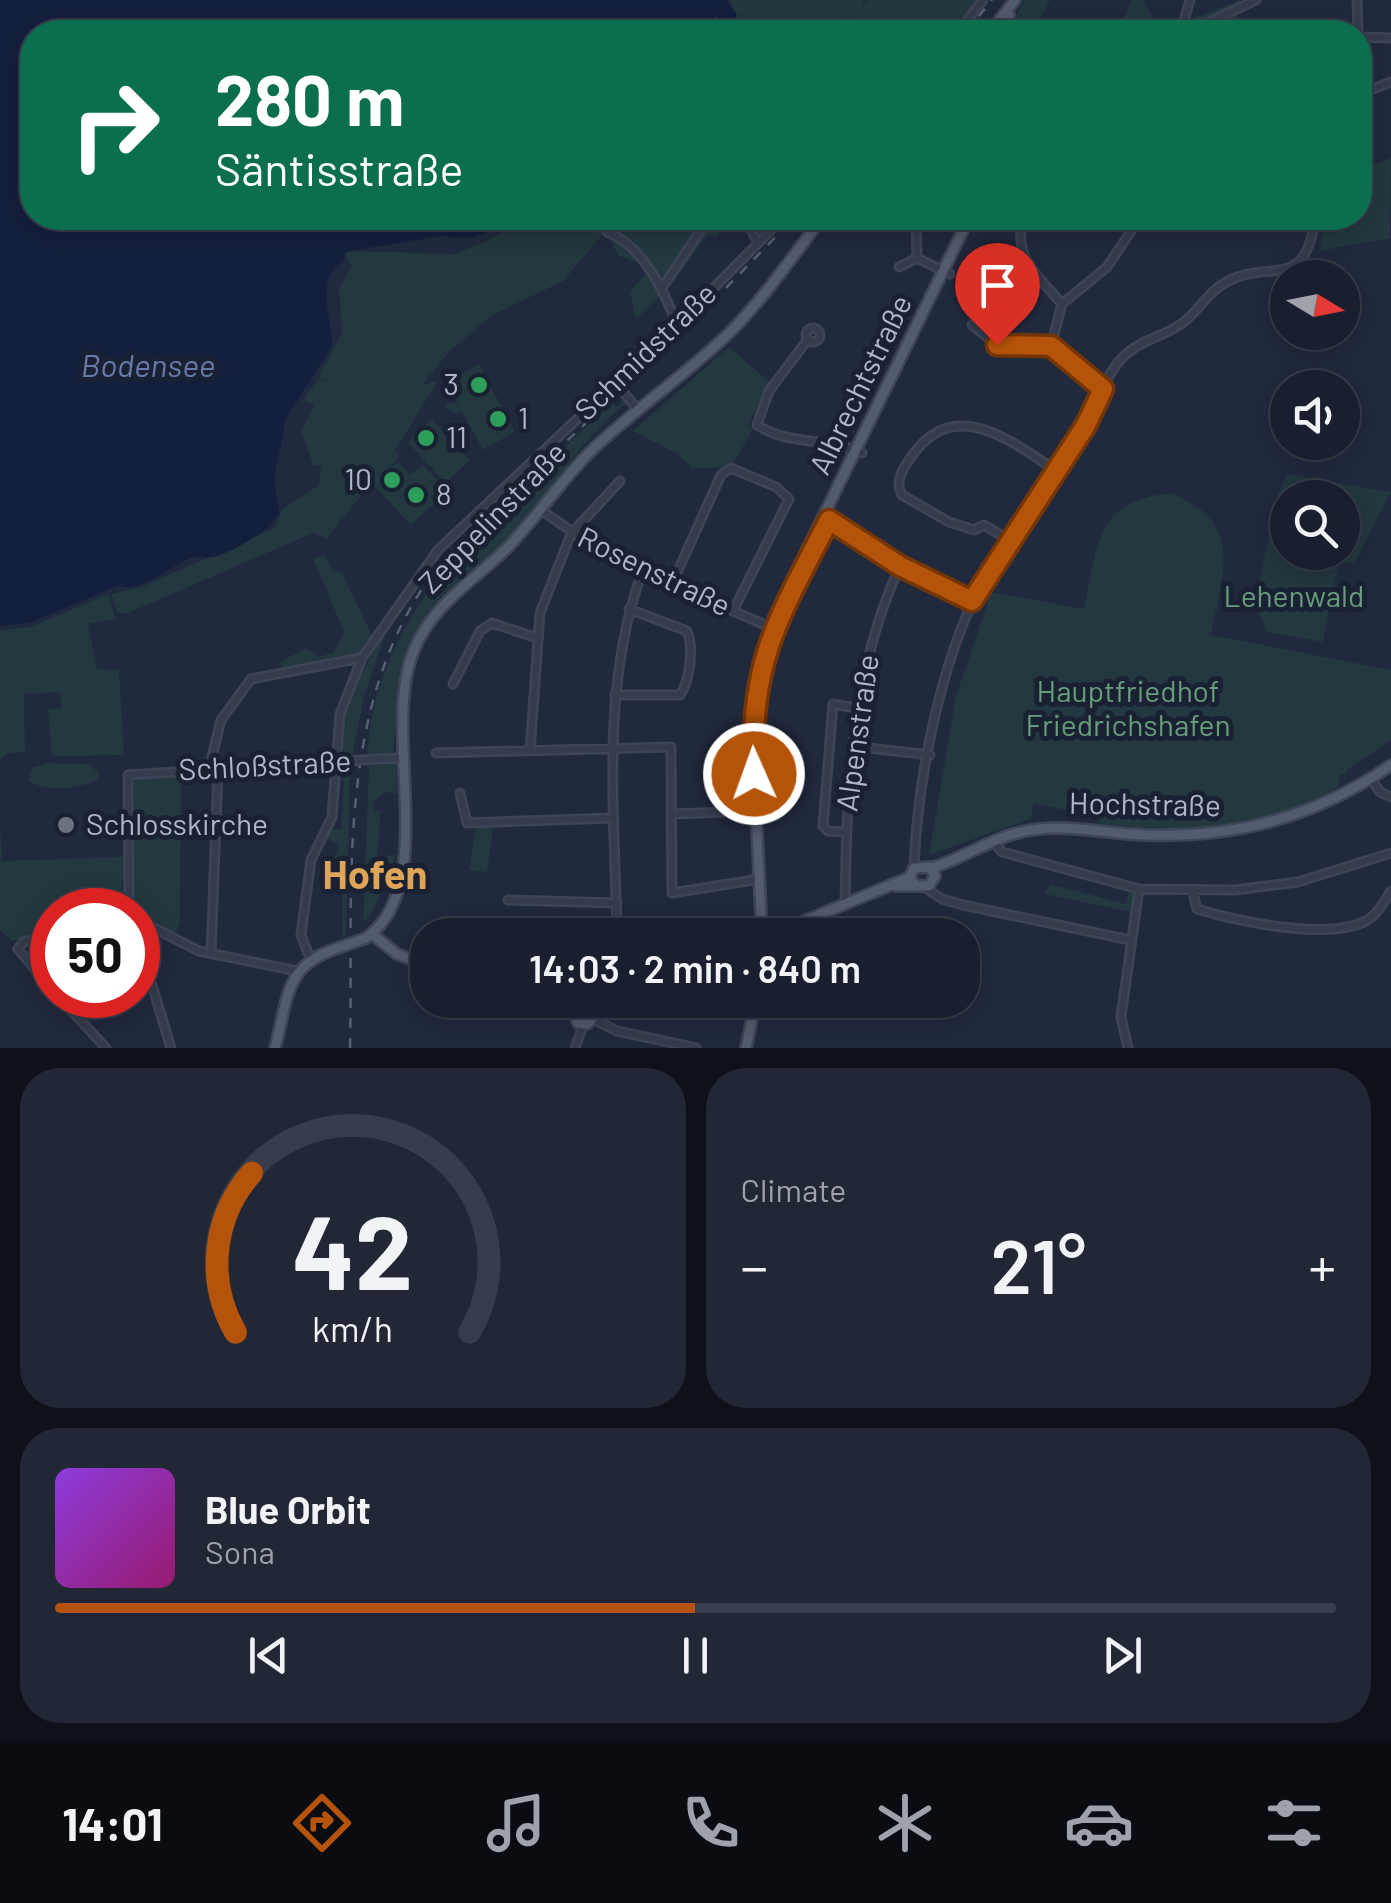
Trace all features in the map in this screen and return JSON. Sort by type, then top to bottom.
[{"type":"main road","name":"Zeppelinstraße","points":[[369,936],[393,910],[399,894],[404,830],[403,693],[422,633],[454,593],[504,550],[590,452],[736,325],[812,230]]},
{"type":"main road","name":"Albrechtstraße","points":[[761,918],[754,702],[772,628],[967,230]]},
{"type":"main road","name":"Hochstraße","points":[[814,918],[923,876],[993,841],[1053,828],[1143,835],[1230,832],[1310,810],[1391,766]]},
{"type":"main road","points":[[275,1048],[297,971],[310,958],[369,936],[410,959]]},
{"type":"main road","points":[[575,1018],[583,1025],[588,1018]]},
{"type":"main road","points":[[749,1048],[755,1018]]},
{"type":"street","points":[[967,20],[983,0]]},
{"type":"street","points":[[1185,17],[1190,0]]},
{"type":"street","points":[[1214,20],[1256,0]]},
{"type":"street","points":[[662,288],[702,230]]},
{"type":"street","points":[[751,230],[758,243]]},
{"type":"street","name":"Schmidstraße","points":[[310,958],[300,935],[311,860],[332,817],[340,714],[362,658],[438,550],[678,325],[772,230]]},
{"type":"street","name":"Albrechtstraße","points":[[916,230],[917,258]]},
{"type":"street","points":[[1021,230],[1018,243],[1023,257],[1062,304]]},
{"type":"street","points":[[1051,346],[1062,304],[1108,267],[1132,230]]},
{"type":"street","points":[[1130,940],[942,899],[923,876],[916,847],[941,693],[972,601],[1057,471],[1123,357],[1140,343],[1182,324],[1216,287],[1234,278],[1278,272],[1294,265],[1308,248],[1312,230]]},
{"type":"street","points":[[607,232],[628,240],[662,288],[678,325]]},
{"type":"street","name":"Albrechtstraße","points":[[899,267],[917,258]]},
{"type":"street","name":"Albrechtstraße","points":[[917,258],[947,273]]},
{"type":"street","points":[[972,326],[997,345],[1051,346],[1103,389]]},
{"type":"street","points":[[808,339],[769,391],[757,426],[786,438],[838,443],[859,452]]},
{"type":"street","points":[[616,384],[638,411]]},
{"type":"street","points":[[1009,540],[984,525],[974,530],[949,522],[902,495],[898,487],[911,456],[925,441],[953,426],[993,431],[1057,471]]},
{"type":"street","points":[[672,584],[726,470],[731,468],[776,487],[789,500],[733,611]]},
{"type":"street","points":[[530,751],[540,613],[571,534],[620,481]]},
{"type":"street","name":"Rosenstraße","points":[[540,509],[571,534],[642,572],[772,628]]},
{"type":"street","points":[[826,519],[900,566],[972,601]]},
{"type":"street","name":"Alpenstraße","points":[[845,906],[844,832],[856,708],[871,641],[900,566]]},
{"type":"street","points":[[617,918],[615,695],[629,608],[642,572]]},
{"type":"street","points":[[615,695],[680,695],[686,686],[691,639],[687,631],[629,608]]},
{"type":"street","points":[[453,684],[480,631],[492,623],[537,638]]},
{"type":"street","points":[[211,954],[217,884],[213,769],[220,720],[251,679],[362,658]]},
{"type":"street","points":[[844,832],[828,831],[823,826],[827,750],[833,704],[856,708]]},
{"type":"street","points":[[850,746],[930,755]]},
{"type":"street","points":[[436,753],[671,747],[672,894],[760,879]]},
{"type":"street","name":"Schloßstraße","points":[[130,888],[128,774],[402,758]]},
{"type":"street","points":[[1370,779],[1391,797]]},
{"type":"street","points":[[460,794],[467,823],[614,818]]},
{"type":"street","points":[[672,814],[755,811]]},
{"type":"street","points":[[993,841],[1002,852],[1139,889],[1192,890],[1298,882],[1391,853]]},
{"type":"street","points":[[1128,1048],[1121,1017],[1139,889]]},
{"type":"street","points":[[1192,890],[1197,909],[1275,927],[1348,926],[1367,920],[1391,891]]},
{"type":"street","points":[[508,900],[617,903]]},
{"type":"street","points":[[160,930],[211,954],[297,971]]},
{"type":"street","points":[[30,941],[18,949],[30,963]]},
{"type":"street","points":[[160,1012],[171,1048]]},
{"type":"street","points":[[79,1018],[106,1048]]},
{"type":"street","points":[[599,1018],[616,1031],[666,1045],[696,1048]]},
{"type":"street","points":[[575,1048],[583,1025]]},
{"type":"green space","points":[[729,0],[864,0],[862,5],[868,0],[980,0],[964,20],[849,20],[850,16],[836,20],[732,20],[736,15]]},
{"type":"green space","points":[[1025,0],[1050,0],[1040,20],[1019,20],[1015,16]]},
{"type":"green space","points":[[1132,0],[1143,0],[1153,18],[1153,20],[1123,20]]},
{"type":"green space","points":[[1240,0],[1238,20],[1189,20]]},
{"type":"green space","points":[[1391,158],[1390,238],[1319,251],[1323,230],[1372,230],[1372,165]]},
{"type":"green space","points":[[510,230],[721,230],[717,237],[708,235],[672,284],[636,319],[630,292],[651,267],[619,256],[605,232],[563,281],[491,316],[449,352],[422,385],[438,381],[395,450],[400,456],[387,471],[398,462],[410,475],[422,464],[448,491],[411,525],[374,486],[368,487],[327,538],[313,533],[128,613],[117,613],[111,594],[142,587],[274,528],[283,509],[319,485],[321,466],[313,465],[301,431],[314,406],[303,400],[318,379],[327,381],[318,377],[342,333],[339,288],[352,266],[345,256],[349,251],[456,254]]},
{"type":"green space","points":[[729,347],[770,382],[748,425],[753,429],[731,467],[692,468],[674,452],[633,431]]},
{"type":"green space","points":[[479,364],[515,432],[483,450],[462,411],[456,414],[444,405],[455,402],[461,410],[446,382]]},
{"type":"green space","points":[[623,399],[626,404],[590,438],[512,535],[429,610],[405,669],[393,753],[367,756],[376,700],[395,648],[421,602],[490,517],[612,403],[617,407]]},
{"type":"green space","points":[[432,419],[470,460],[446,483],[408,443]]},
{"type":"green space","points":[[1286,474],[1321,480],[1284,480]]},
{"type":"green space","points":[[1360,487],[1391,492],[1360,552]]},
{"type":"green space","name":"Hauptfriedhof Friedrichshafen","points":[[1171,493],[1194,505],[1219,534],[1223,570],[1211,635],[1391,670],[1391,740],[1348,769],[1346,775],[1341,774],[1338,787],[1310,802],[1252,821],[1191,828],[1129,826],[1098,823],[1099,816],[1034,804],[1030,819],[929,855],[956,696],[991,592],[1084,609],[1098,546],[1113,516],[1145,498]]},
{"type":"green space","name":"Lehenwald","points":[[1270,530],[1270,570],[1337,570],[1323,642],[1266,632],[1255,602]]},
{"type":"green space","points":[[324,555],[333,571],[342,573],[372,635],[359,655],[282,669],[280,662],[306,648],[318,657],[333,653],[344,631],[313,559]]},
{"type":"green space","points":[[108,594],[116,619],[88,624],[97,669],[119,670],[124,755],[52,756],[48,709],[61,708],[60,692],[24,694],[25,752],[8,753],[0,760],[0,630],[31,627]]},
{"type":"green space","points":[[389,624],[364,697],[352,756],[343,757],[342,727],[347,709]]},
{"type":"green space","points":[[389,761],[396,764],[397,794],[385,792],[373,803],[374,811],[381,811],[377,857],[397,854],[372,914],[363,922],[369,766]]},
{"type":"green space","points":[[48,763],[89,764],[100,774],[97,780],[72,787],[44,787],[28,781],[32,768]]},
{"type":"green space","points":[[350,766],[346,935],[342,937],[342,869],[331,867],[339,844],[323,838],[329,829],[341,829],[344,782],[339,769]]},
{"type":"green space","points":[[181,776],[180,922],[176,935],[160,925],[160,888],[134,888],[134,778]]},
{"type":"green space","points":[[0,824],[2,861],[123,857],[122,888],[30,888],[30,936],[12,941],[0,930]]},
{"type":"green space","points":[[476,826],[493,829],[487,872],[469,870]]},
{"type":"green space","points":[[1050,884],[1126,904],[1129,892],[1135,893],[1131,912],[1044,894]]},
{"type":"water","name":"Bodensee","points":[[0,0],[726,0],[737,15],[733,20],[715,16],[712,20],[20,20],[20,230],[494,230],[472,238],[439,236],[345,252],[344,261],[329,278],[327,288],[332,346],[286,419],[274,479],[279,513],[260,533],[222,554],[190,558],[147,582],[117,586],[30,623],[0,626]]},
{"type":"railway","points":[[976,20],[992,0]]},
{"type":"railway","points":[[350,1048],[352,851],[357,786],[368,722],[386,661],[414,602],[453,548],[687,328],[782,230]]},
{"type":"place","name":"3","points":[[479,385]]},
{"type":"place","name":"1","points":[[498,419]]},
{"type":"place","name":"11","points":[[426,438]]},
{"type":"place","name":"10","points":[[392,480]]},
{"type":"place","name":"8","points":[[416,495]]},
{"type":"place","name":"Schlosskirche","points":[[66,825]]},
{"type":"district","name":"Hofen","points":[[375,875]]},
{"type":"route","points":[[754,774],[754,702],[765,647],[829,520],[900,566],[972,601],[1086,425],[1103,389],[1051,346],[997,345]]}]
